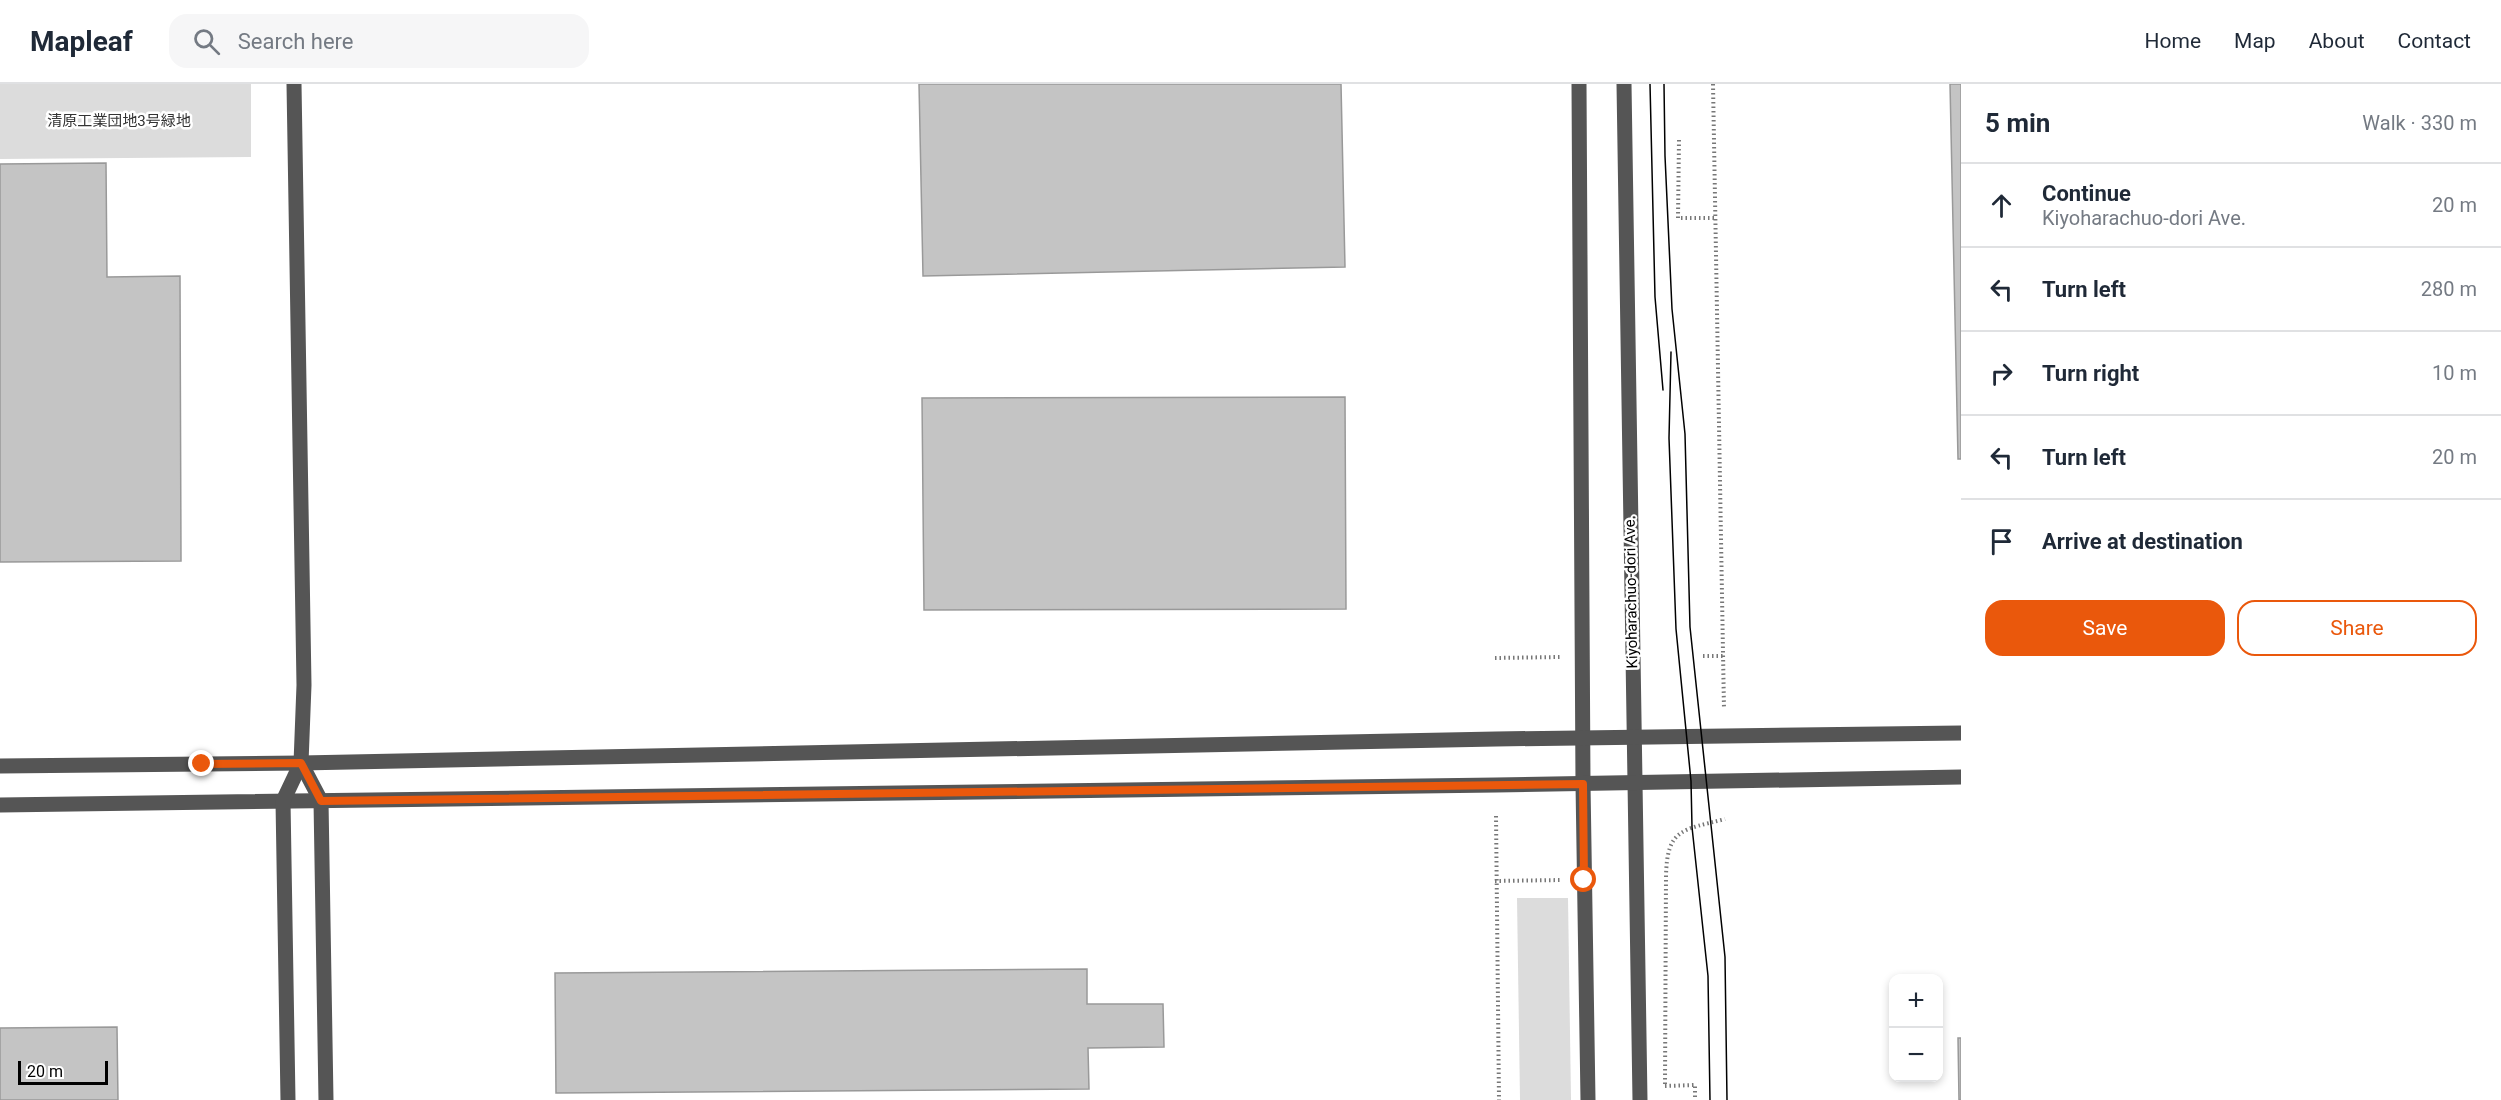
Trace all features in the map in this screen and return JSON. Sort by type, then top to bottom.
[{"type":"street","points":[[288,1100],[284,801],[301,763],[304,686],[294,84]]},
{"type":"street","points":[[1579,84],[1583,784],[1588,1100]]},
{"type":"street","name":"Kiyoharachuo-dori Ave.","points":[[1624,84],[1640,1100]]},
{"type":"street","points":[[0,766],[301,763],[1961,733]]},
{"type":"street","points":[[301,763],[321,801],[326,1100]]},
{"type":"street","points":[[0,805],[1961,777]]},
{"type":"path","points":[[1713,84],[1724,709]]},
{"type":"path","points":[[1679,140],[1678,218],[1715,218]]},
{"type":"path","points":[[1703,656],[1723,656]]},
{"type":"path","points":[[1495,658],[1567,657]]},
{"type":"path","points":[[1496,816],[1499,1100]]},
{"type":"path","points":[[1665,1093],[1666,876],[1669,847],[1682,832],[1692,827],[1725,819]]},
{"type":"path","points":[[1495,881],[1569,880]]},
{"type":"path","points":[[1665,1086],[1695,1085],[1695,1100]]},
{"type":"green space","name":"清原工業団地3号緑地","points":[[0,84],[251,84],[251,157],[0,159]]},
{"type":"green space","points":[[1517,898],[1568,898],[1571,1100],[1520,1100]]},
{"type":"building","points":[[919,84],[1341,84],[1345,267],[923,276]]},
{"type":"building","points":[[1950,84],[1961,84],[1961,459],[1958,459]]},
{"type":"building","points":[[106,163],[107,277],[180,276],[181,561],[0,562],[0,164]]},
{"type":"building","points":[[1345,397],[1346,609],[924,610],[922,398]]},
{"type":"building","points":[[1087,969],[1087,1004],[1163,1004],[1164,1047],[1088,1048],[1089,1089],[556,1093],[555,973]]},
{"type":"building","points":[[117,1027],[118,1100],[0,1100],[0,1028]]},
{"type":"building","points":[[1958,1038],[1961,1038],[1961,1100],[1959,1100]]},
{"type":"tram line","points":[[1650,84],[1655,297],[1663,390]]},
{"type":"tram line","points":[[1664,84],[1672,309],[1685,434],[1690,627],[1725,957],[1727,1100]]},
{"type":"tram line","points":[[1671,352],[1669,438],[1676,629],[1691,781],[1692,827],[1708,976],[1710,1100]]},
{"type":"route","points":[[202,764],[301,763],[321,801],[1583,784],[1584,880]]}]
